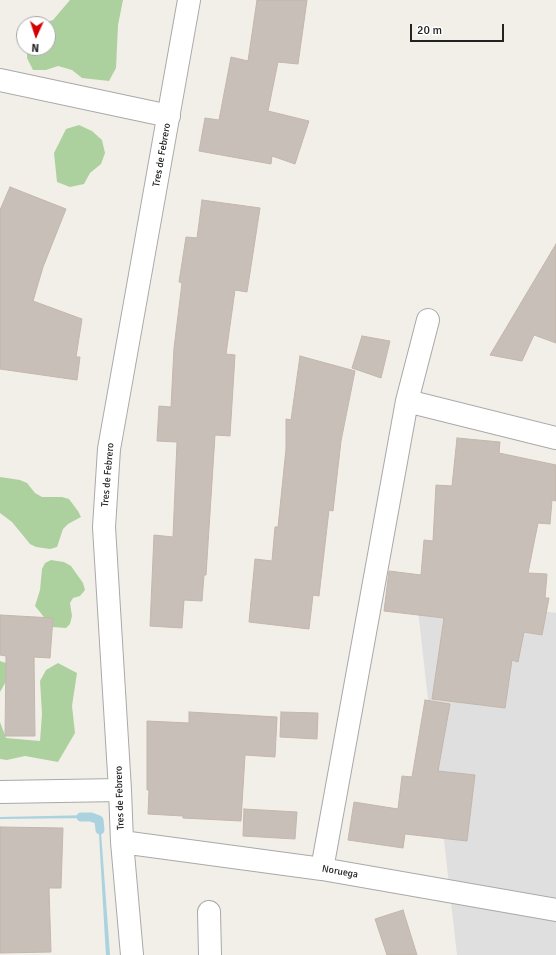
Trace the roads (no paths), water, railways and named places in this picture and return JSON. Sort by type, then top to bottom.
[{"type":"street","name":"Tres de Febrero","points":[[132,955],[122,842],[104,527],[110,449],[189,0]]},
{"type":"street","points":[[0,80],[168,116]]},
{"type":"street","points":[[322,869],[407,401],[428,320]]},
{"type":"street","points":[[407,401],[556,438]]},
{"type":"street","points":[[0,792],[120,790]]},
{"type":"street","name":"Noruega","points":[[122,842],[322,869],[556,906]]},
{"type":"street","points":[[209,912],[210,955]]},
{"type":"water","points":[[93,815],[92,818],[0,819],[0,817]]},
{"type":"water","points":[[98,817],[100,818],[110,955],[106,955]]},
{"type":"waterway","points":[[81,817],[91,817],[99,820],[100,830]]}]
